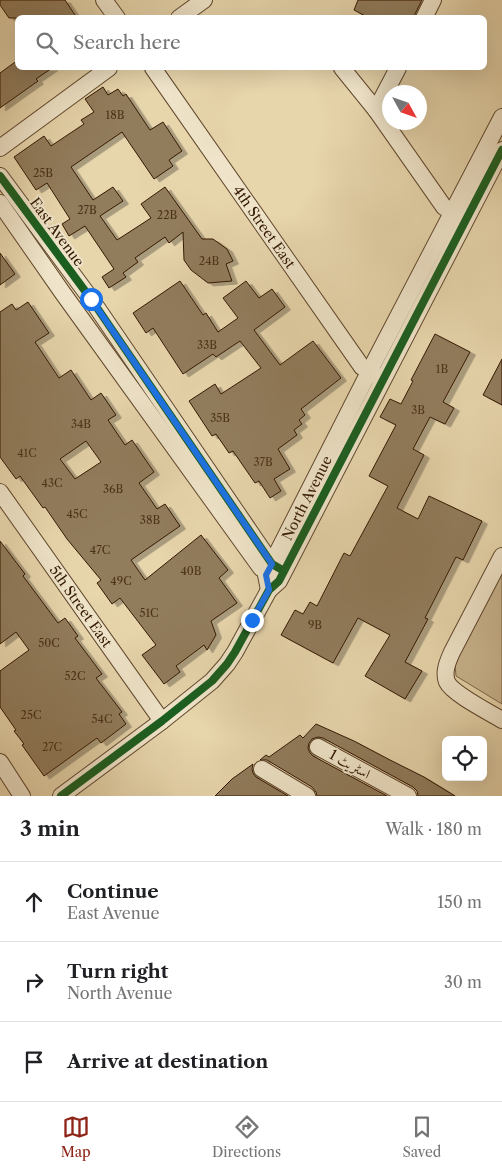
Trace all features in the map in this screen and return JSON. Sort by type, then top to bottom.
[{"type":"street","points":[[104,0],[115,15]]},
{"type":"street","points":[[183,15],[204,0]]},
{"type":"street","points":[[426,15],[433,0]]},
{"type":"street","points":[[0,148],[106,70]]},
{"type":"street","name":"4th Street East","points":[[154,70],[362,367],[376,376]]},
{"type":"street","points":[[344,70],[376,110],[444,207],[459,217]]},
{"type":"street","points":[[376,110],[397,70]]},
{"type":"street","name":"North Avenue","points":[[61,796],[212,682],[235,652],[459,217],[502,117]]},
{"type":"street","name":"North Avenue","points":[[459,217],[502,150]]},
{"type":"street","name":"East Avenue","points":[[0,176],[91,299],[274,576]]},
{"type":"street","points":[[0,203],[68,300],[274,576]]},
{"type":"street","name":"5th Street East","points":[[0,492],[162,721]]},
{"type":"street","points":[[502,556],[452,652],[446,666],[446,680],[452,689],[502,720]]},
{"type":"street","name":"اسٹریٹ 1","points":[[318,747],[408,796]]},
{"type":"street","points":[[0,762],[22,796]]},
{"type":"street","points":[[262,769],[307,796]]},
{"type":"shaded area","points":[[502,572],[502,704],[456,676],[455,665]]},
{"type":"building","points":[[0,0],[65,0],[75,15],[15,15],[15,18],[9,18],[0,5]]},
{"type":"building","points":[[358,0],[422,0],[414,15],[363,15],[354,10]]},
{"type":"building","points":[[15,62],[15,70],[49,70],[36,79],[38,81],[0,108],[0,73]]},
{"type":"building","points":[[103,87],[108,95],[118,89],[123,96],[126,94],[150,130],[163,122],[182,151],[169,160],[173,166],[154,179],[122,132],[71,167],[93,200],[113,187],[123,201],[100,216],[117,240],[151,218],[141,204],[165,187],[202,239],[213,239],[227,249],[233,261],[226,264],[232,281],[208,283],[191,270],[184,260],[183,232],[169,243],[165,237],[135,258],[138,262],[123,273],[126,277],[109,288],[102,277],[114,269],[85,226],[69,236],[62,224],[70,219],[47,183],[36,190],[14,157],[44,136],[51,146],[84,124],[81,120],[94,112],[85,99]]},
{"type":"building","points":[[0,253],[15,274],[0,285]]},
{"type":"building","points":[[180,281],[203,315],[206,313],[218,332],[238,318],[223,298],[246,281],[259,298],[272,289],[285,307],[254,330],[280,365],[313,341],[341,378],[301,409],[305,415],[299,420],[302,424],[294,430],[297,435],[278,449],[290,469],[274,479],[281,491],[270,498],[259,481],[255,483],[233,451],[229,453],[216,434],[212,436],[189,401],[215,384],[221,394],[261,368],[240,341],[216,357],[213,354],[183,374],[153,328],[146,333],[133,313]]},
{"type":"building","points":[[28,302],[49,333],[35,342],[59,378],[71,370],[91,400],[101,393],[116,415],[108,420],[125,445],[132,440],[154,472],[139,483],[157,509],[165,504],[180,526],[131,560],[145,580],[201,535],[228,570],[219,578],[237,603],[211,621],[216,635],[207,650],[204,645],[176,666],[180,672],[164,684],[142,655],[156,645],[120,598],[112,604],[97,583],[101,580],[67,539],[45,507],[43,508],[20,476],[16,479],[0,457],[0,312],[12,304],[16,310]],"holes":[[[86,441],[101,462],[75,479],[60,459]]]},
{"type":"building","points":[[435,334],[470,352],[443,402],[454,408],[445,424],[430,417],[413,449],[424,455],[397,508],[418,519],[429,496],[482,521],[463,560],[456,557],[425,618],[428,619],[405,662],[422,671],[405,699],[365,676],[390,635],[358,618],[333,663],[281,635],[295,610],[303,614],[310,602],[317,606],[344,553],[350,556],[388,486],[369,476],[396,425],[380,417],[390,399],[401,404]]},
{"type":"building","points":[[502,359],[502,405],[483,395]]},
{"type":"building","points":[[0,541],[58,623],[65,618],[78,636],[75,638],[102,674],[96,678],[122,712],[119,714],[126,724],[101,743],[97,738],[44,776],[22,745],[24,744],[14,731],[16,730],[0,707],[0,671],[29,650],[16,632],[0,644]]},
{"type":"building","points":[[316,724],[424,777],[455,796],[418,796],[417,791],[413,787],[318,737],[312,739],[309,743],[308,748],[313,756],[387,796],[317,796],[312,787],[267,760],[260,760],[266,755],[269,757],[300,735],[303,738]]},
{"type":"building","points":[[253,764],[252,769],[256,777],[288,796],[215,796],[232,779]]},
{"type":"cycle path","points":[[61,796],[162,721],[212,681],[227,664],[269,590],[279,581],[502,150]]},
{"type":"cycle path","points":[[0,176],[91,299],[272,564],[284,571]]},
{"type":"route","points":[[91,299],[272,564],[266,575],[269,590],[252,620]]}]
